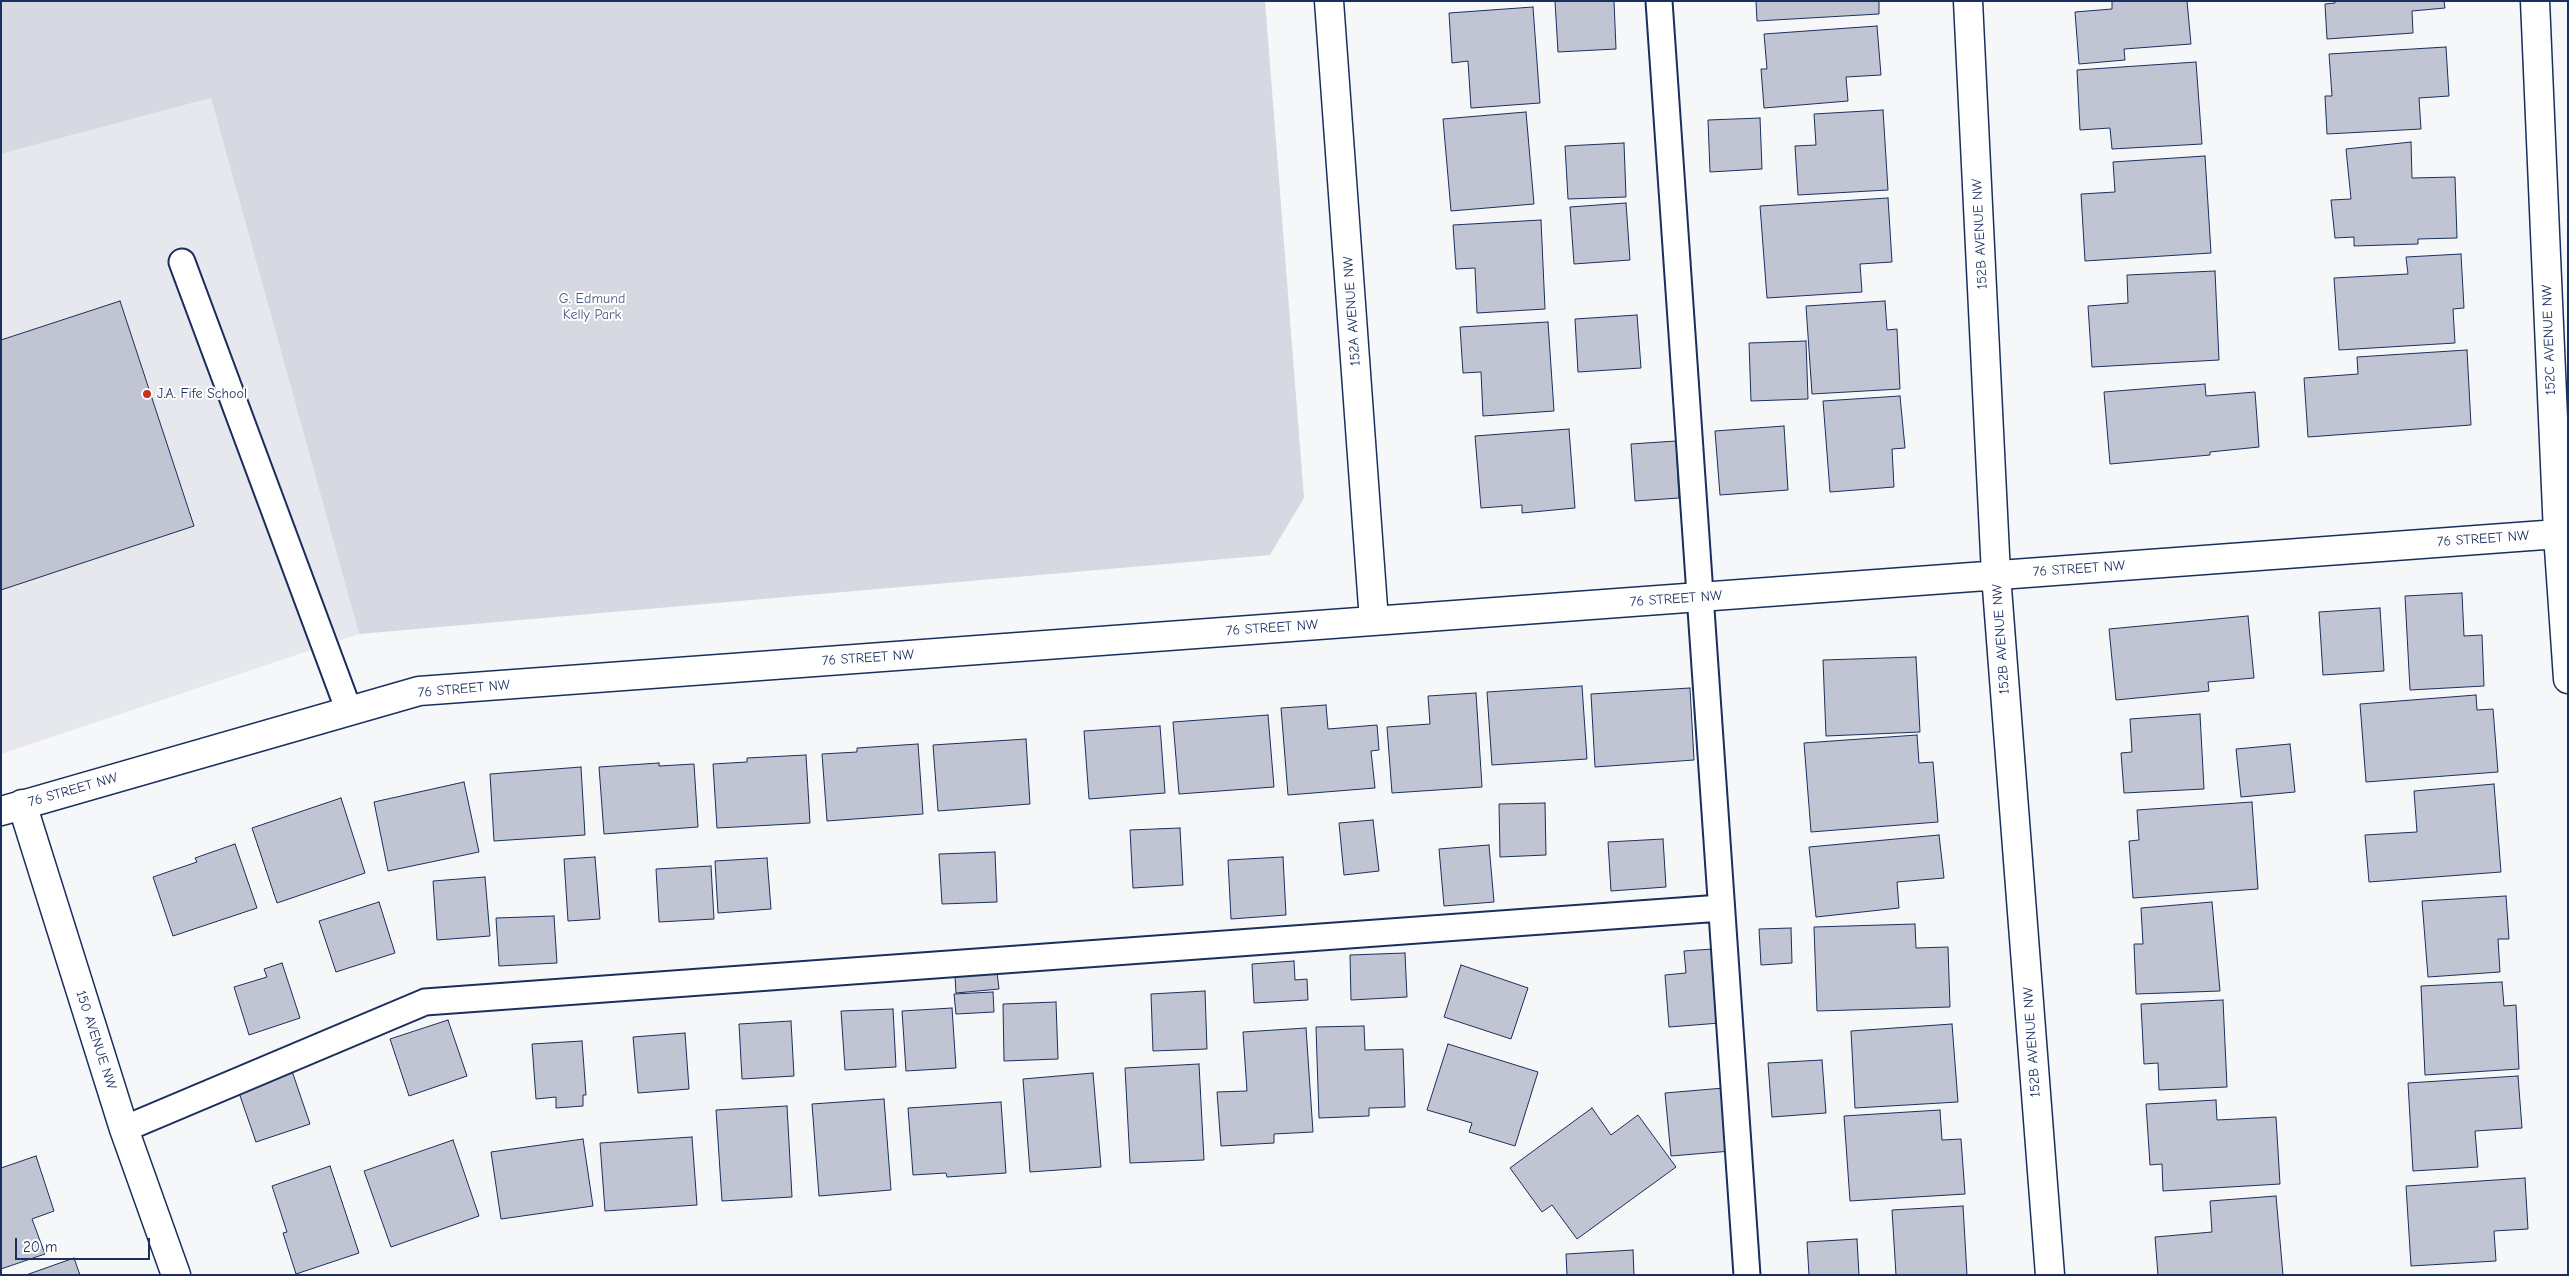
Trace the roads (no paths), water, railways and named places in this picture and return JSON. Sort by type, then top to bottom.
[{"type":"street","name":"152A AVENUE NW","points":[[1329,1],[1374,621]]},
{"type":"street","name":"152B AVENUE NW","points":[[1968,1],[1996,575],[2050,1275]]},
{"type":"street","name":"152C AVENUE NW","points":[[2535,1],[2558,534],[2568,679]]},
{"type":"street","name":"76 STREET NW","points":[[11,808],[419,691],[2558,534]]},
{"type":"street","name":"150 AVENUE NW","points":[[11,808],[176,1275]]},
{"type":"lane","points":[[1659,1],[1747,1275]]},
{"type":"lane","points":[[182,262],[349,711]]},
{"type":"lane","points":[[124,1129],[425,1002],[1721,908]]},
{"type":"place","name":"J.A. Fife School","points":[[147,394]]},
{"type":"park label","name":"G. Edmund Kelly Park","points":[[592,308]]}]
